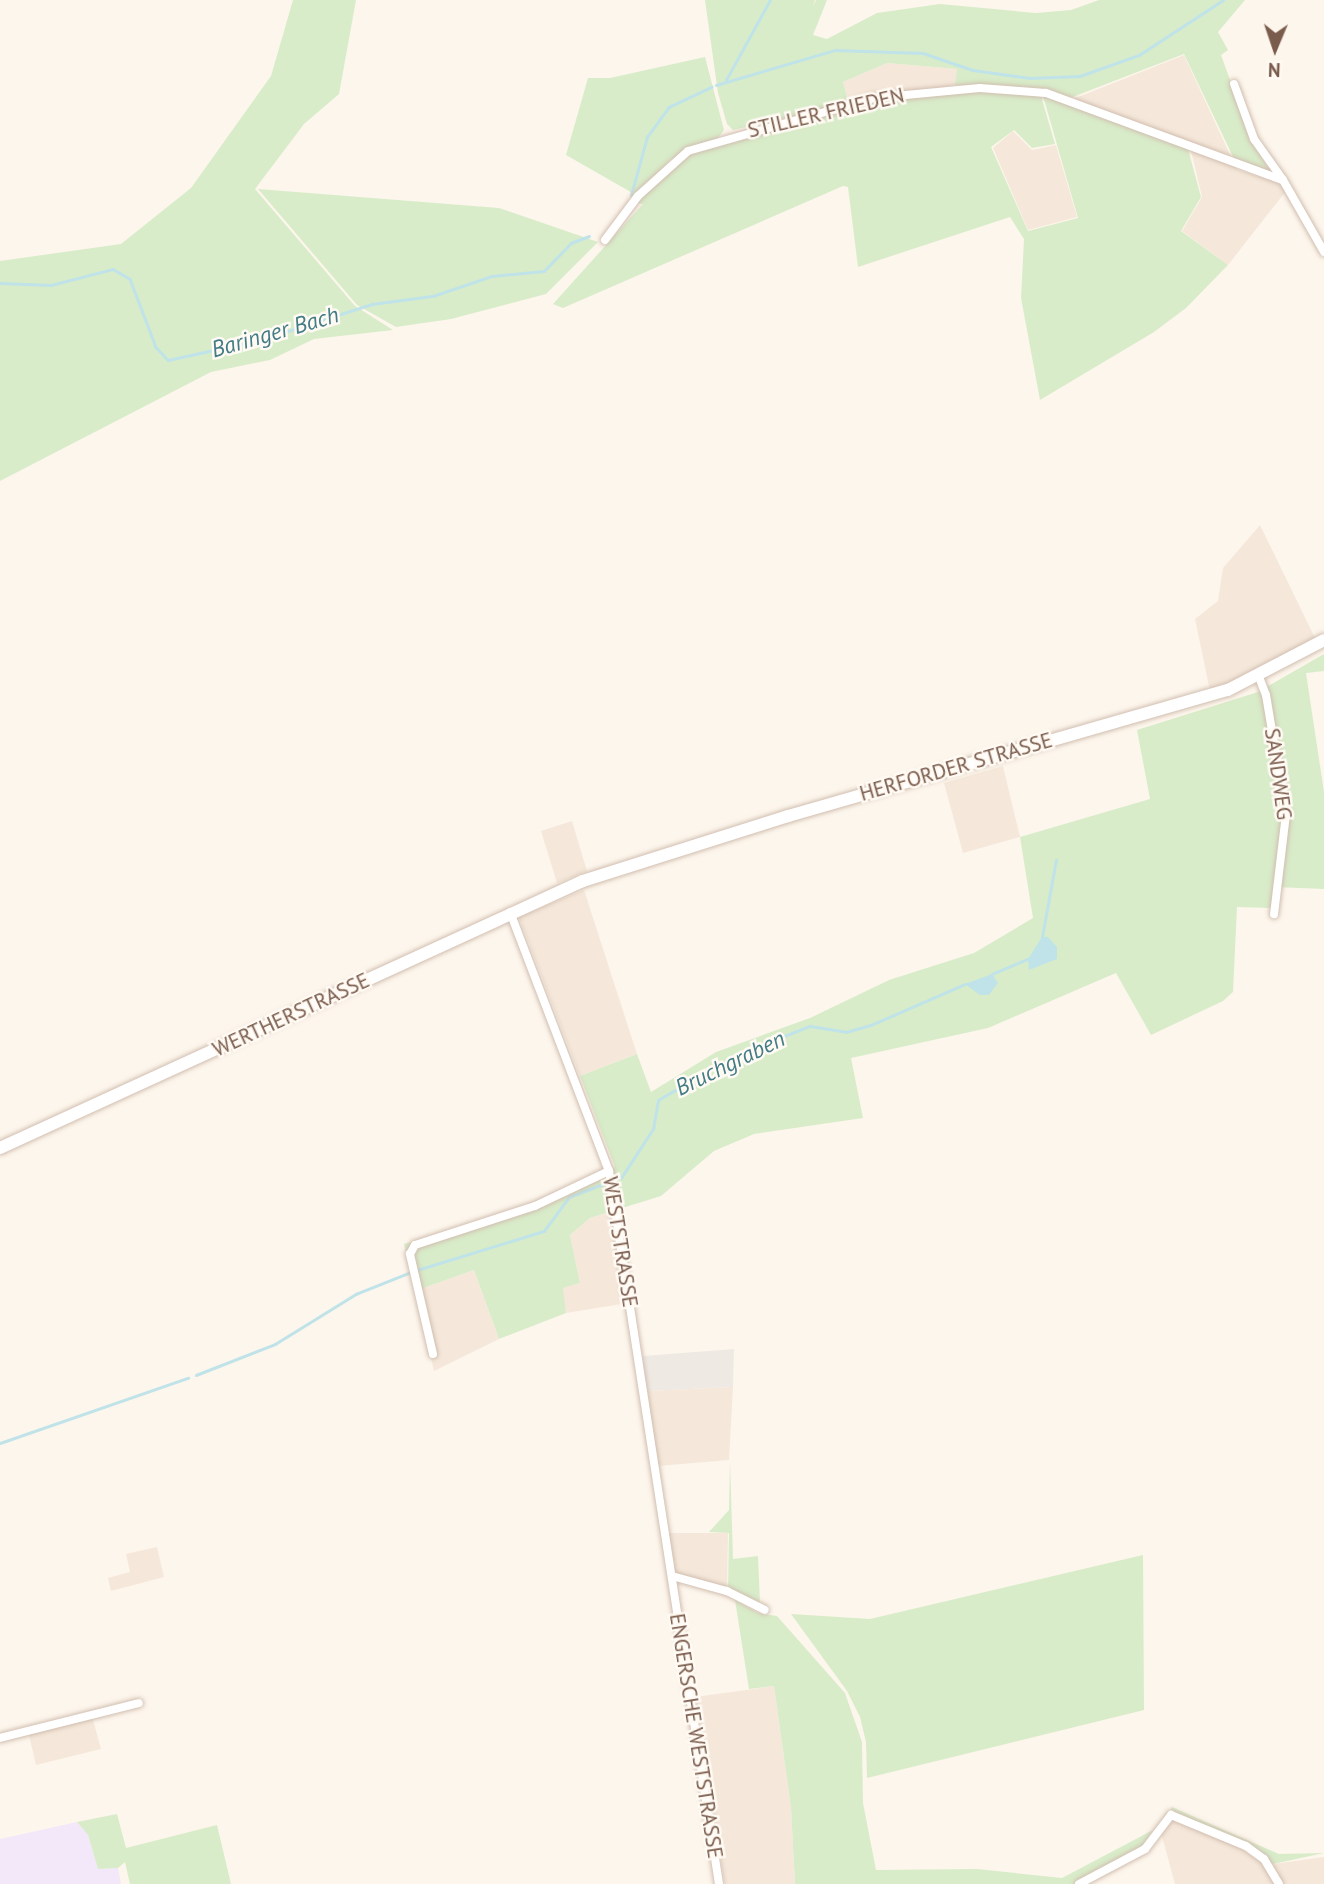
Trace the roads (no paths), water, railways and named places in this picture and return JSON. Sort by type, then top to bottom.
[{"type":"main road","name":"HERFORDER STRASSE","points":[[583,881],[842,800],[1207,697],[1259,677],[1324,640]]},
{"type":"main road","name":"WERTHERSTRASSE","points":[[0,1148],[510,912],[583,881]]},
{"type":"street","points":[[1234,84],[1254,139],[1283,180],[1324,253]]},
{"type":"street","name":"STILLER FRIEDEN","points":[[605,240],[638,196],[688,151],[874,97],[951,88],[1046,93],[1283,180]]},
{"type":"street","name":"SANDWEG","points":[[1259,677],[1266,695],[1286,814],[1273,914]]},
{"type":"street","name":"WESTSTRASSE","points":[[510,912],[609,1171],[674,1587]]},
{"type":"street","points":[[433,1354],[411,1254],[415,1245],[535,1206],[609,1171]]},
{"type":"street","points":[[672,1576],[727,1591],[765,1610]]},
{"type":"street","name":"ENGERSCHE WESTSTRASSE","points":[[674,1587],[719,1884]]},
{"type":"street","points":[[0,1738],[139,1703]]},
{"type":"street","points":[[1079,1884],[1144,1849],[1171,1815],[1246,1846],[1264,1859],[1279,1884]]},
{"type":"water","points":[[1042,937],[1048,937],[1057,947],[1057,959],[1029,970],[1028,959]]},
{"type":"water","points":[[992,974],[998,983],[989,995],[980,995],[965,984]]},
{"type":"waterway","points":[[726,80],[770,0]]},
{"type":"waterway","name":"Baringer Bach","points":[[716,85],[835,50],[923,53],[973,70],[1029,78],[1080,76],[1139,55],[1223,0]]},
{"type":"waterway","name":"Baringer Bach","points":[[631,195],[647,137],[669,107],[711,87]]},
{"type":"waterway","name":"Baringer Bach","points":[[0,283],[51,285],[113,269],[130,279],[156,347],[168,360],[260,340],[372,304],[433,296],[492,276],[544,271],[571,243],[589,236]]},
{"type":"waterway","name":"Bruchgraben","points":[[1042,937],[1056,860]]},
{"type":"waterway","points":[[992,974],[1028,959]]},
{"type":"waterway","name":"Bruchgraben","points":[[621,1178],[653,1129],[658,1100],[736,1055],[810,1026],[846,1032],[871,1025],[965,984]]},
{"type":"waterway","points":[[417,1270],[544,1231],[569,1197],[605,1183]]},
{"type":"waterway","points":[[196,1375],[275,1344],[356,1294],[411,1272]]},
{"type":"waterway","points":[[0,1443],[188,1378]]}]
